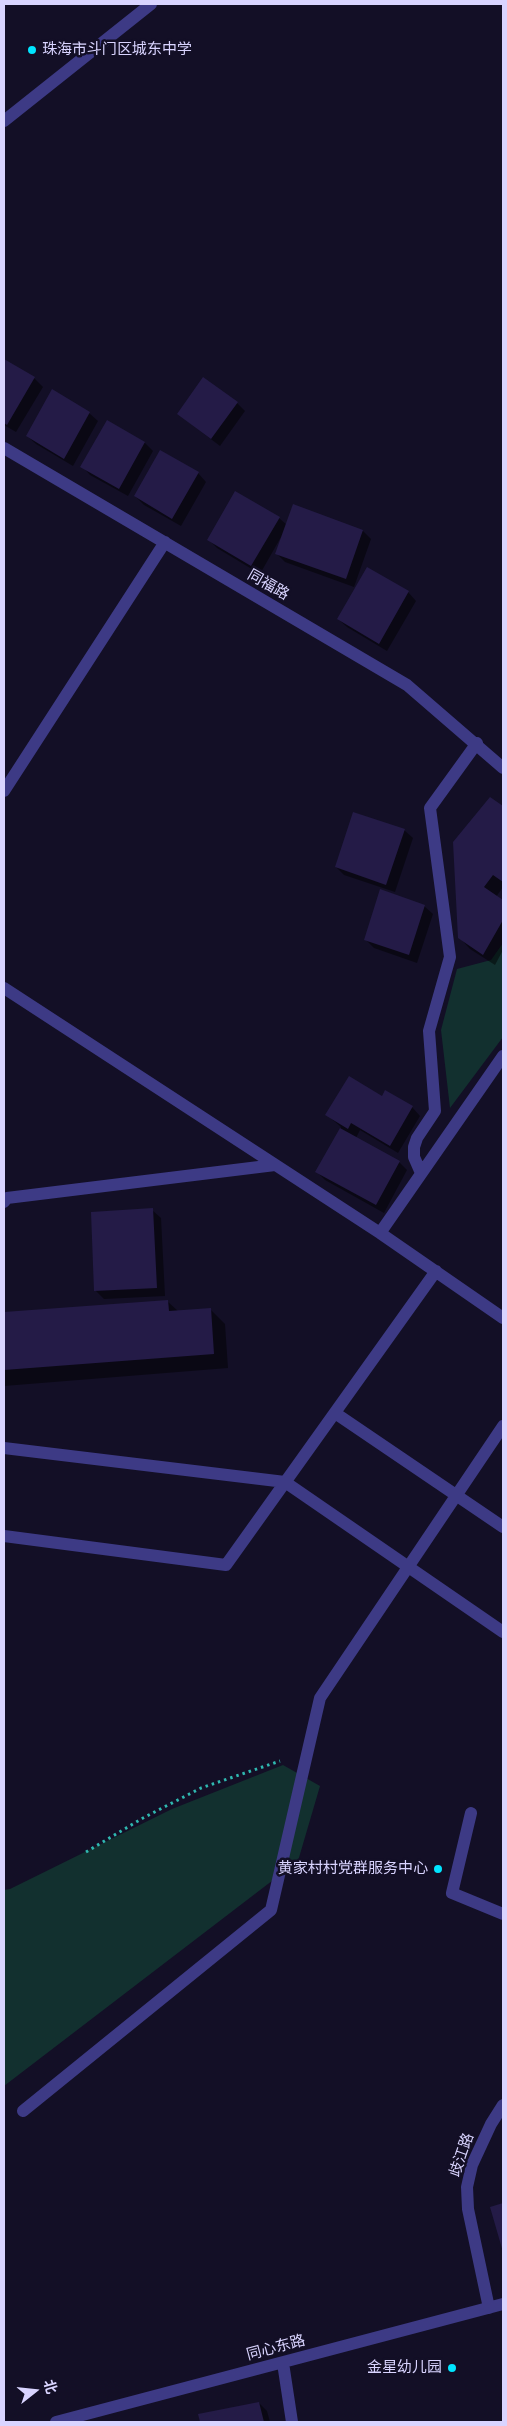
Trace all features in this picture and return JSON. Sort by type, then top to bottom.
[{"type":"street","points":[[4,122],[151,4]]},
{"type":"street","name":"同福路","points":[[4,448],[407,685],[477,743],[503,768]]},
{"type":"street","points":[[4,791],[165,542]]},
{"type":"street","points":[[421,1174],[414,1157],[414,1147],[417,1138],[434,1111],[429,1031],[450,956],[430,808],[477,743]]},
{"type":"street","points":[[4,988],[380,1233],[503,1318]]},
{"type":"street","points":[[380,1233],[503,1056]]},
{"type":"street","points":[[4,1202],[7,1198],[275,1165]]},
{"type":"street","points":[[4,1536],[226,1565],[436,1271]]},
{"type":"street","points":[[335,1413],[503,1527]]},
{"type":"street","points":[[23,2110],[271,1910],[309,1753],[320,1698],[503,1426]]},
{"type":"street","points":[[4,1448],[285,1482],[503,1632]]},
{"type":"street","points":[[470,1813],[452,1893],[503,1914]]},
{"type":"street","name":"歧江路","points":[[489,2308],[468,2208],[468,2187],[472,2165],[491,2124],[503,2105]]},
{"type":"street","name":"同心东路","points":[[56,2422],[503,2304]]},
{"type":"street","points":[[283,2363],[292,2422]]},
{"type":"path","points":[[86,1852],[143,1818],[201,1788],[256,1768],[309,1753]]},
{"type":"green space","points":[[503,943],[503,1037],[450,1108],[441,1030],[457,969],[491,960]]},
{"type":"green space","points":[[283,1765],[320,1786],[298,1861],[4,2086],[4,1890],[10,1889],[172,1809]]},
{"type":"building","points":[[4,359],[35,377],[7,425],[4,423]]},
{"type":"building","points":[[203,377],[238,402],[211,439],[177,414]]},
{"type":"building","points":[[52,389],[90,412],[64,459],[26,436]]},
{"type":"building","points":[[107,420],[145,442],[119,489],[80,467]]},
{"type":"building","points":[[160,450],[199,472],[172,519],[134,496]]},
{"type":"building","points":[[235,491],[280,517],[251,566],[207,540]]},
{"type":"building","points":[[293,504],[363,530],[346,579],[275,554]]},
{"type":"building","points":[[367,567],[409,591],[379,644],[337,619]]},
{"type":"building","points":[[490,797],[503,806],[503,882],[493,875],[484,887],[503,900],[503,920],[483,955],[458,938],[453,842]]},
{"type":"building","points":[[353,812],[405,829],[386,885],[335,867]]},
{"type":"building","points":[[380,889],[425,905],[409,955],[364,940]]},
{"type":"building","points":[[349,1076],[382,1096],[385,1090],[413,1106],[390,1146],[351,1123],[348,1129],[325,1115]]},
{"type":"building","points":[[340,1128],[400,1161],[376,1205],[315,1172]]},
{"type":"building","points":[[153,1208],[157,1288],[94,1291],[91,1212]]},
{"type":"building","points":[[168,1300],[169,1311],[211,1308],[214,1354],[4,1370],[4,1312]]},
{"type":"building","points":[[503,2203],[503,2252],[490,2207]]},
{"type":"building","points":[[259,2402],[264,2422],[200,2422],[198,2414]]},
{"type":"place","name":"珠海市斗门区城东中学","points":[[32,50]]},
{"type":"place","name":"黄家村村党群服务中心","points":[[438,1869]]},
{"type":"place","name":"金星幼儿园","points":[[452,2368]]}]
